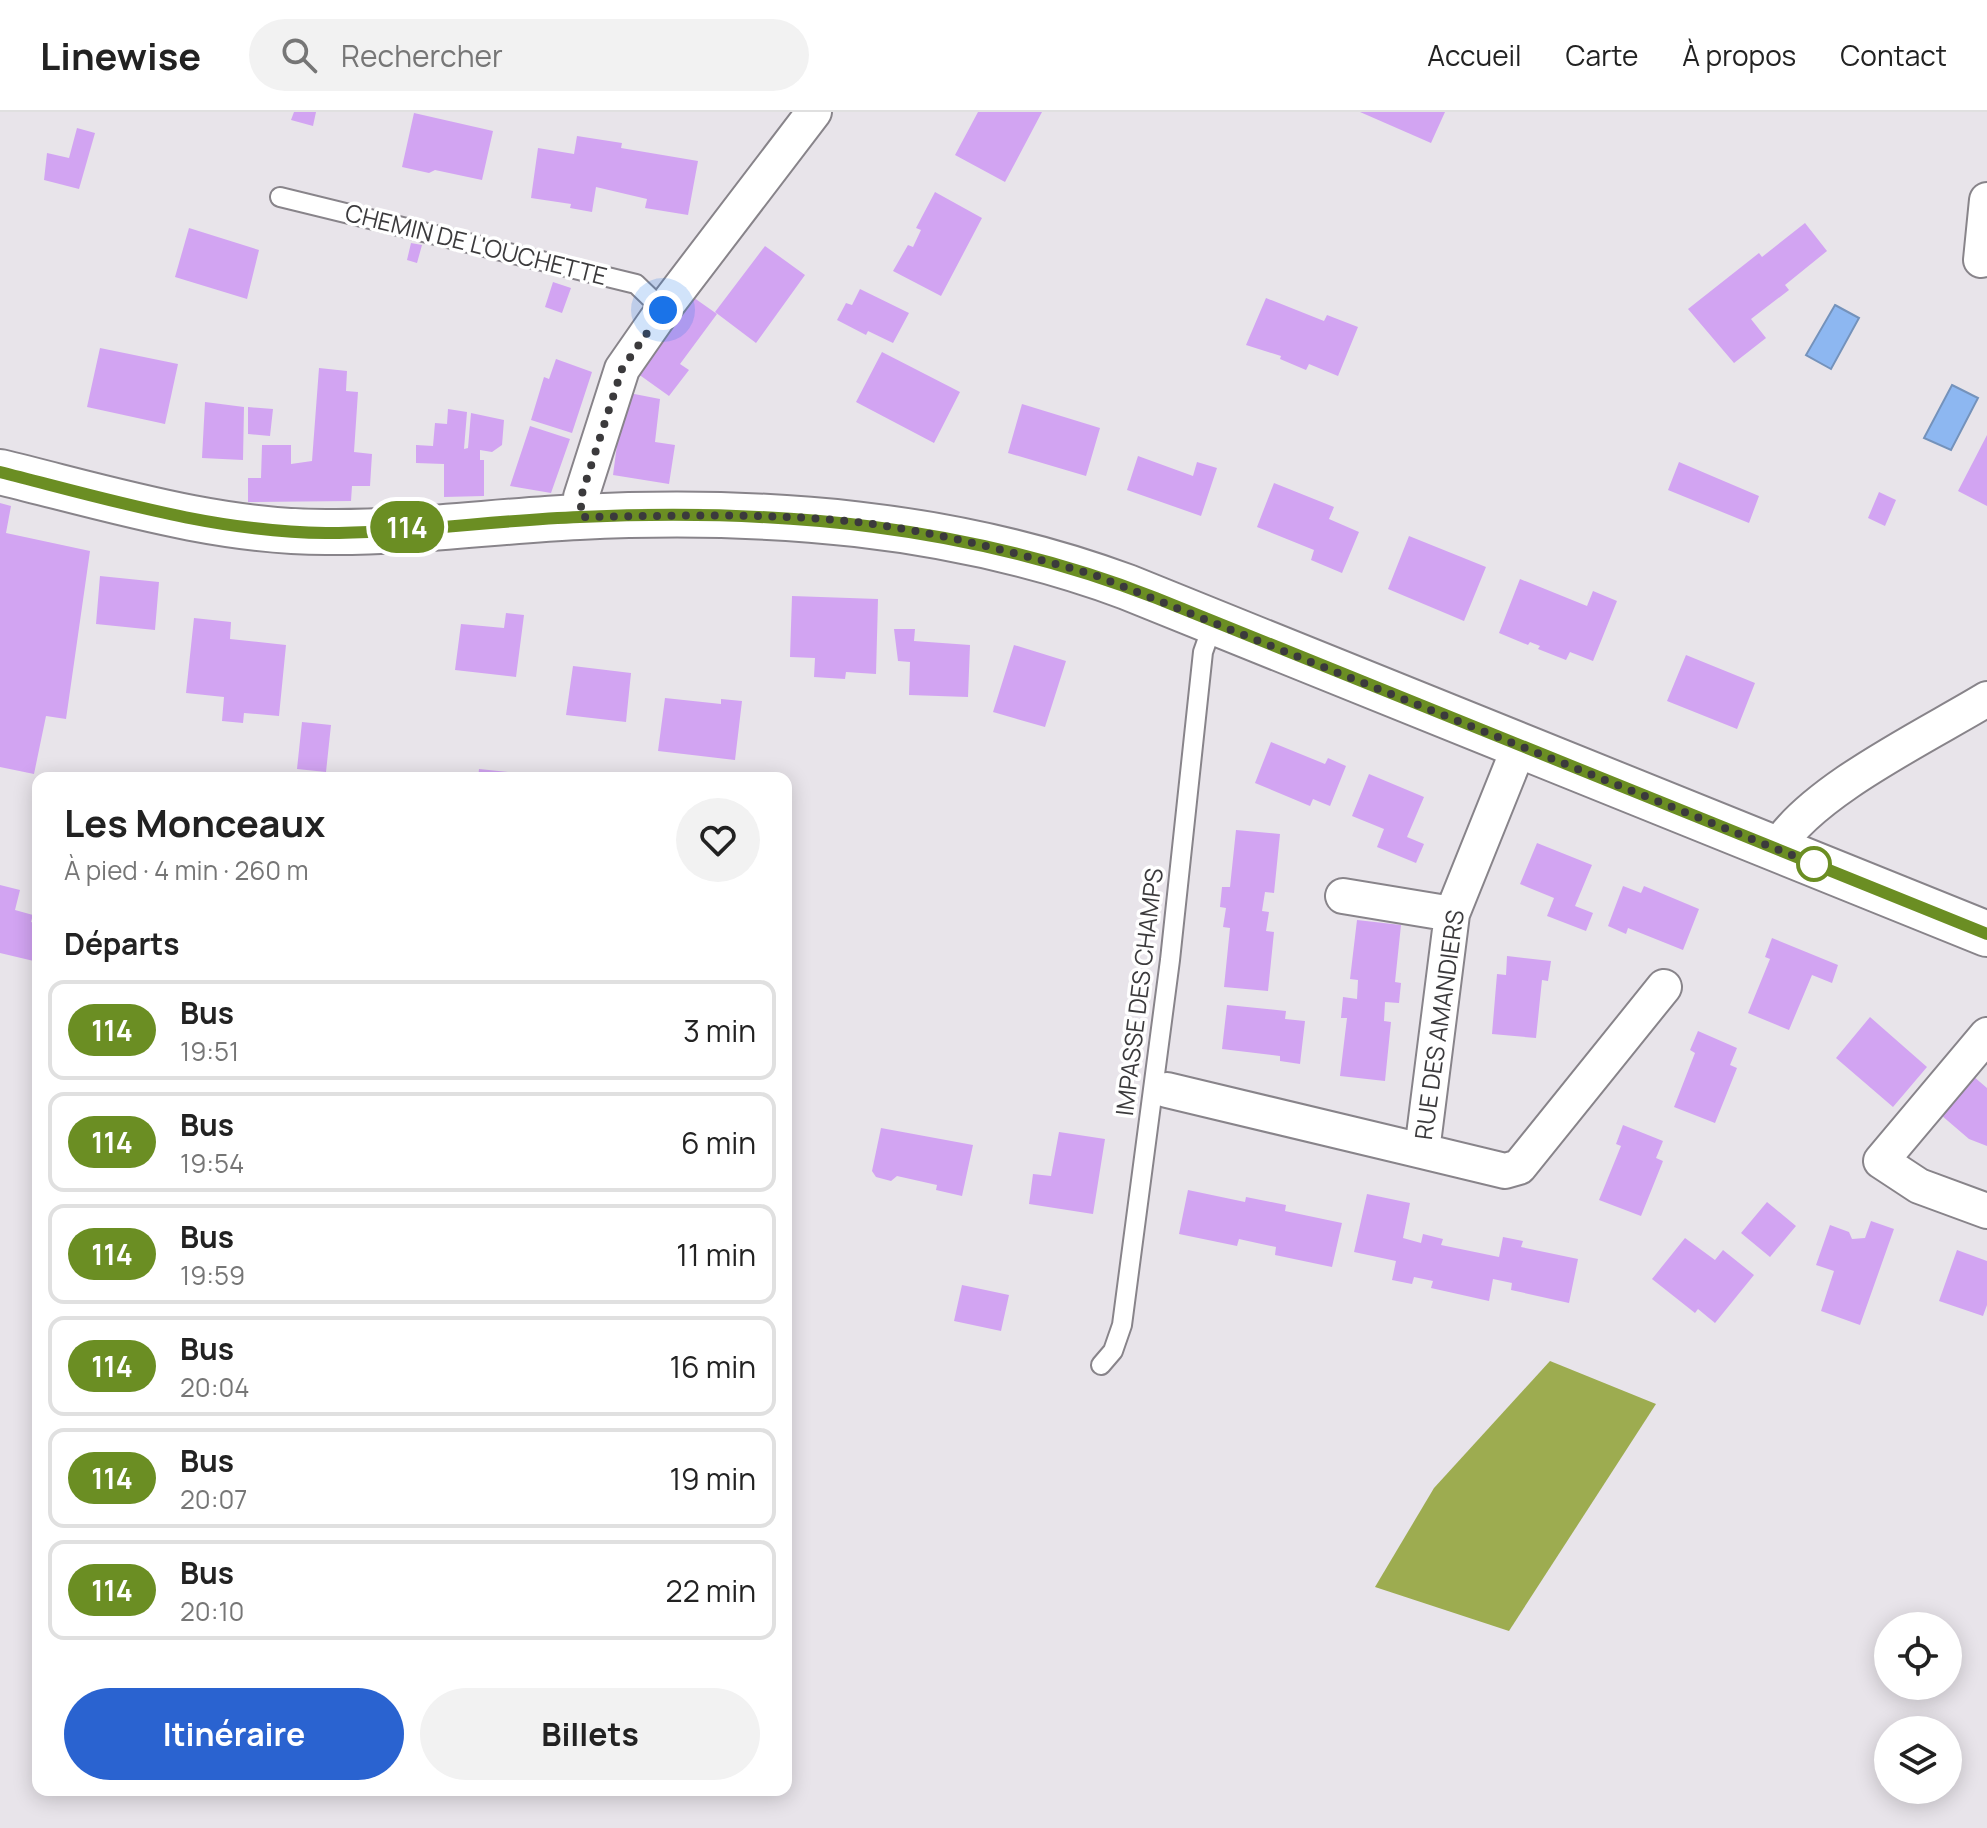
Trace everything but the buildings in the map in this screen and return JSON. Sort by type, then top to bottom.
[{"type":"main road","points":[[0,472],[168,514],[229,524],[326,533],[581,517],[755,516],[838,520],[997,548],[1092,574],[1214,621],[1987,934]]},
{"type":"street","points":[[581,517],[584,486],[622,369],[663,310],[814,112]]},
{"type":"street","points":[[1981,260],[1987,200]]},
{"type":"street","points":[[1777,848],[1787,831],[1828,795],[1987,699]]},
{"type":"street","name":"RUE DES AMANDIERS","points":[[1167,1090],[1422,1151],[1452,914],[1520,745]]},
{"type":"street","points":[[1343,896],[1452,914]]},
{"type":"street","points":[[1422,1151],[1505,1171],[1519,1167],[1664,987]]},
{"type":"street","points":[[1987,1035],[1881,1161],[1919,1186],[1987,1211]]},
{"type":"lane","name":"CHEMIN DE L'OUCHETTE","points":[[280,197],[636,284],[663,310]]},
{"type":"lane","name":"IMPASSE DES CHAMPS","points":[[1101,1365],[1113,1351],[1122,1325],[1170,960],[1203,652],[1214,621]]},
{"type":"green space","points":[[1550,1361],[1656,1404],[1509,1631],[1375,1587],[1434,1488]]},
{"type":"water","points":[[1835,305],[1859,318],[1831,369],[1806,355]]},
{"type":"water","points":[[1952,385],[1978,398],[1951,450],[1924,438]]},
{"type":"bus line","name":"114","points":[[0,472],[168,514],[229,524],[326,533],[581,517],[755,516],[838,520],[997,548],[1092,574],[1156,598],[1987,934]]},
{"type":"route","points":[[663,310],[622,369],[581,497],[581,517],[755,516],[838,520],[997,548],[1092,574],[1814,864]]}]
